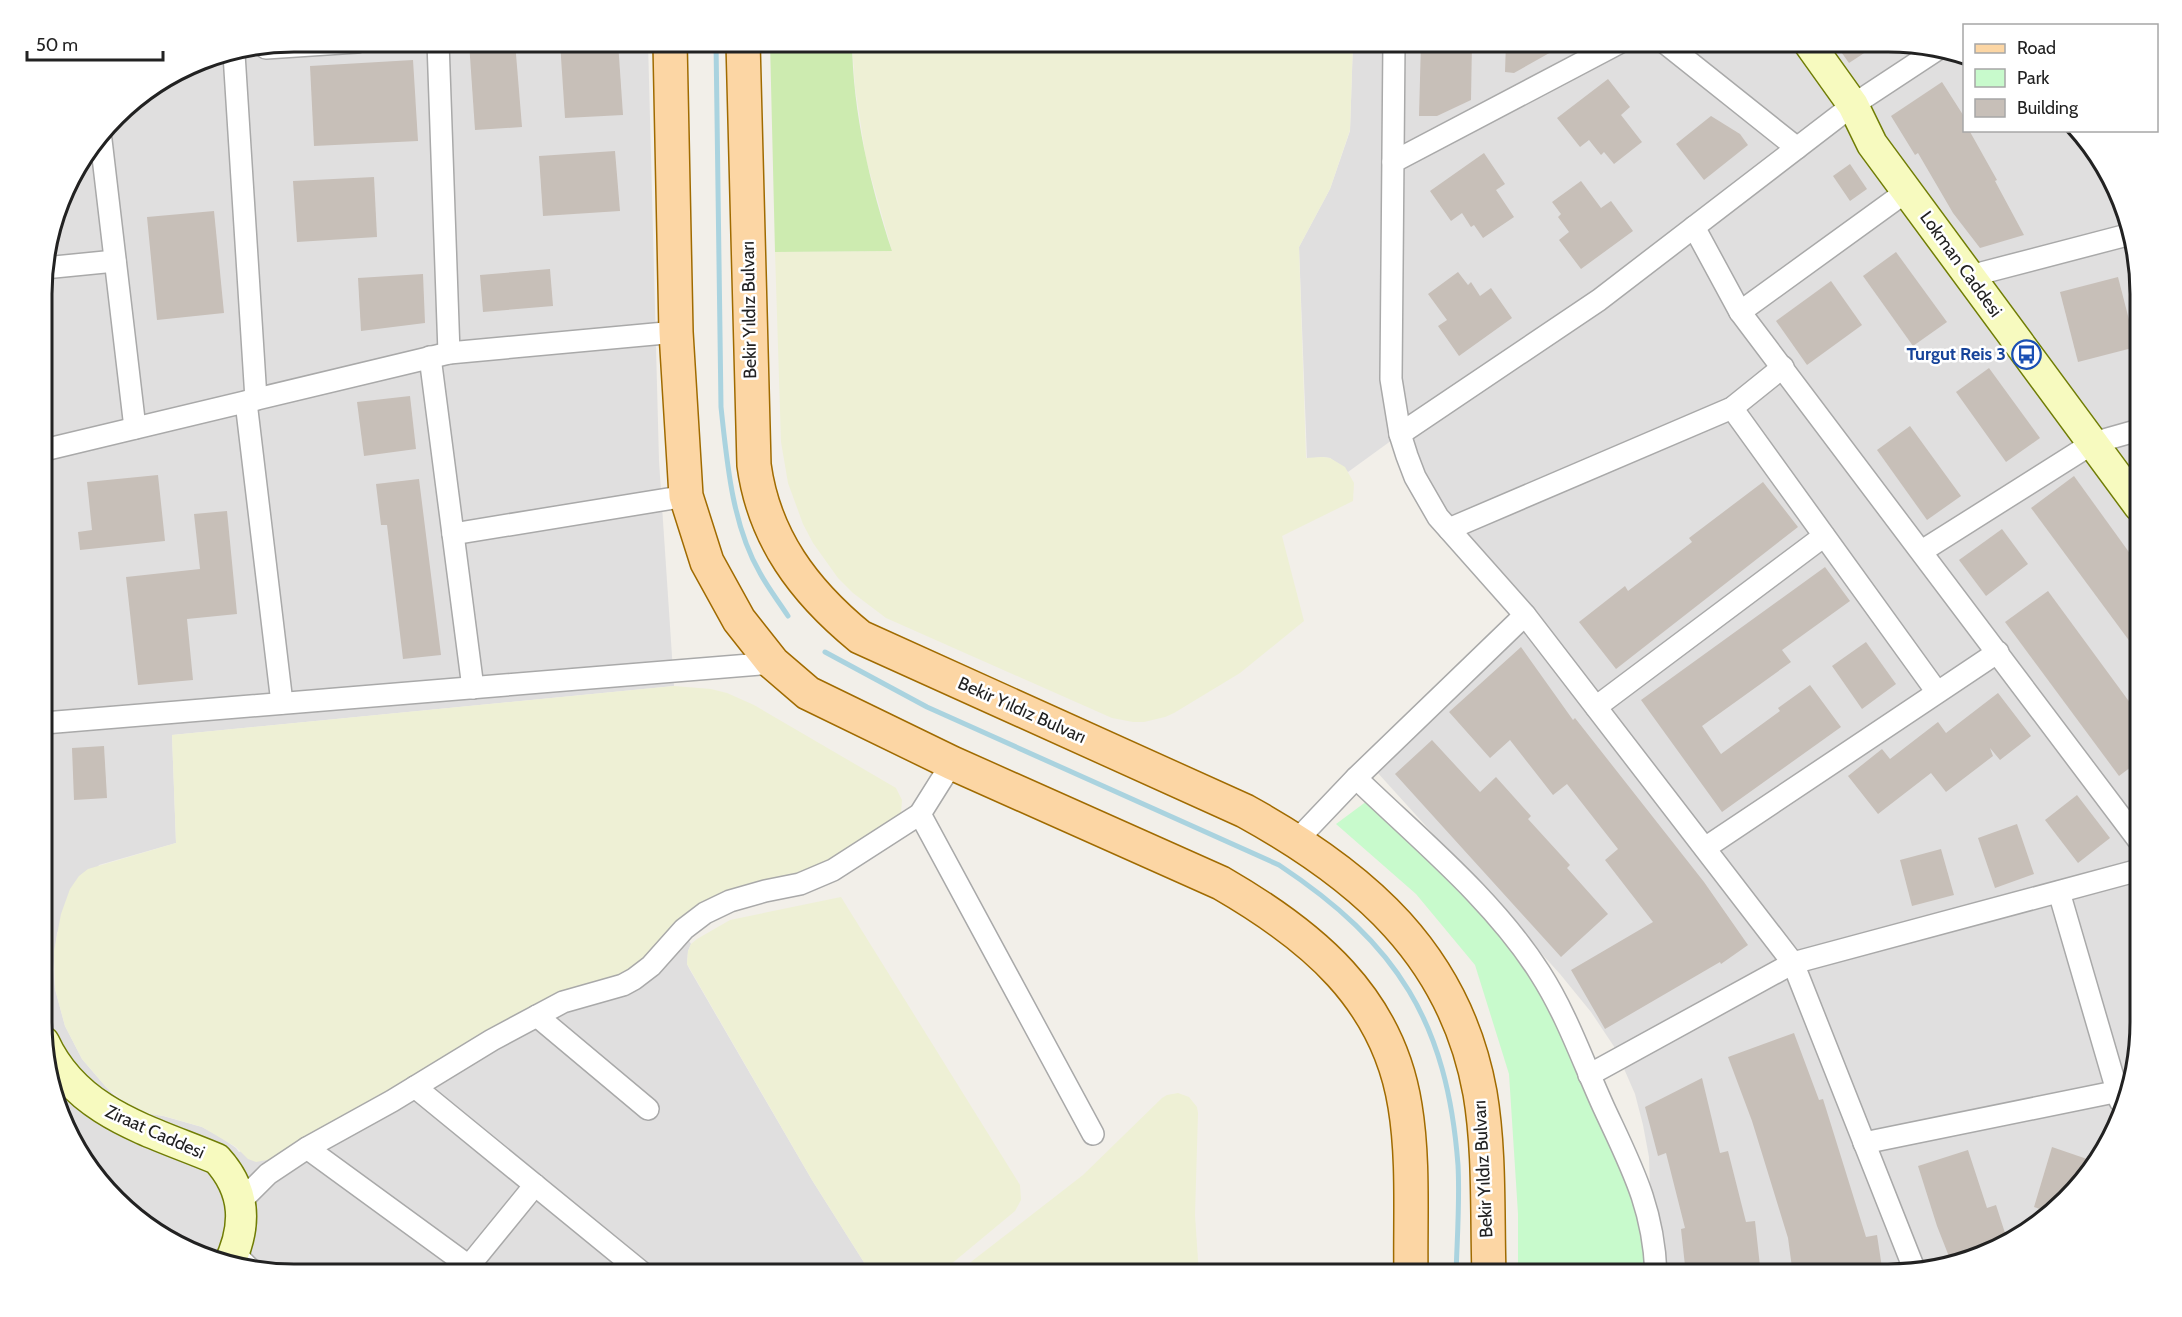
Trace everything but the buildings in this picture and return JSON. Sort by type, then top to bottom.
[{"type":"main road","points":[[670,52],[676,332],[686,496],[699,541],[714,577],[749,635],[773,663],[808,693],[952,763],[1221,883],[1282,922],[1318,949],[1352,985],[1377,1023],[1401,1085],[1408,1137],[1411,1264]]},
{"type":"main road","name":"Bekir Yıldız Bulvarı","points":[[743,52],[754,465],[757,485],[769,524],[794,567],[824,605],[860,637],[1209,794],[1296,840],[1342,874],[1399,927],[1432,968],[1451,1003],[1469,1052],[1481,1103],[1485,1145],[1489,1264]]},
{"type":"street","points":[[438,52],[439,355],[453,534],[473,688]]},
{"type":"street","points":[[1394,52],[1391,379],[1400,434],[1415,477],[1438,517],[1525,615],[1793,963],[1912,1263]]},
{"type":"street","points":[[1393,162],[1602,52]]},
{"type":"street","points":[[1677,52],[1797,148]]},
{"type":"street","name":"Lokman Caddesi","points":[[1815,52],[1853,105],[1872,144],[2130,494]]},
{"type":"street","points":[[1400,434],[1599,300],[1853,105],[1927,56]]},
{"type":"street","points":[[234,60],[251,400],[282,703]]},
{"type":"street","points":[[102,148],[135,428]]},
{"type":"street","points":[[1740,312],[1907,191]]},
{"type":"street","points":[[1694,227],[1740,312],[2130,829]]},
{"type":"street","points":[[1970,276],[2122,236]]},
{"type":"street","points":[[55,267],[115,261]]},
{"type":"street","points":[[52,448],[439,355],[676,332]]},
{"type":"street","points":[[1449,529],[1732,408],[1783,367]]},
{"type":"street","points":[[1732,408],[1937,692]]},
{"type":"street","points":[[1922,551],[2093,443],[2130,433]]},
{"type":"street","points":[[453,534],[686,496]]},
{"type":"street","points":[[1596,707],[1824,536]]},
{"type":"street","points":[[1296,840],[1356,778],[1525,615]]},
{"type":"street","points":[[1705,848],[1998,652]]},
{"type":"street","points":[[52,722],[773,663]]},
{"type":"street","points":[[240,1202],[268,1174],[307,1148],[492,1040],[563,1002],[623,985],[634,979],[651,966],[684,929],[717,906],[747,895],[800,884],[833,870],[920,814],[952,763]]},
{"type":"street","points":[[1356,778],[1479,897],[1522,946],[1556,1001],[1642,1190],[1653,1232],[1655,1264]]},
{"type":"street","points":[[920,814],[1093,1134]]},
{"type":"street","points":[[1589,1075],[1793,963],[2130,872]]},
{"type":"street","points":[[2059,892],[2120,1090]]},
{"type":"street","points":[[537,1016],[648,1109]]},
{"type":"street","name":"Ziraat Caddesi","points":[[56,1064],[69,1080],[99,1107],[130,1124],[218,1159],[232,1178],[240,1202],[237,1257]]},
{"type":"street","points":[[415,1087],[632,1264]]},
{"type":"street","points":[[1864,1143],[2118,1096]]},
{"type":"street","points":[[307,1148],[465,1264]]},
{"type":"street","points":[[480,1264],[535,1185]]},
{"type":"shaded area","points":[[648,52],[659,461],[674,686],[172,735],[176,843],[99,865],[57,933],[53,970],[55,989],[65,1026],[82,1059],[117,1098],[144,1113],[202,1127],[219,1136],[239,1152],[454,1053],[563,990],[604,982],[678,923],[691,944],[687,964],[690,970],[812,1180],[865,1264],[279,1264],[248,1260],[217,1252],[188,1240],[160,1224],[123,1194],[93,1157],[77,1129],[65,1100],[57,1069],[52,1022],[53,279],[57,248],[65,217],[77,188],[93,160],[123,123],[160,93],[188,77],[217,65],[248,57],[279,53]]},
{"type":"shaded area","points":[[1353,52],[1887,52],[1934,57],[1963,64],[1963,132],[2066,132],[2089,160],[2105,188],[2117,217],[2125,248],[2130,295],[2129,1038],[2125,1069],[2117,1100],[2105,1129],[2089,1157],[2059,1194],[2022,1224],[1994,1240],[1965,1252],[1934,1260],[1903,1264],[1656,1264],[1651,1223],[1649,1157],[1643,1125],[1635,1094],[1615,1048],[1591,1012],[1560,974],[1367,761],[1528,612],[1470,555],[1399,435],[1348,472],[1330,458],[1307,459],[1299,247],[1330,189],[1350,131]]},
{"type":"green space","points":[[770,52],[852,52],[859,122],[864,148],[892,251],[775,252]]},
{"type":"green space","points":[[853,52],[1353,52],[1350,130],[1330,189],[1299,247],[1306,458],[1330,458],[1345,467],[1354,483],[1353,501],[1282,536],[1304,621],[1240,673],[1174,713],[1144,722],[1112,718],[886,618],[853,593],[838,578],[813,543],[803,524],[788,483],[781,442],[775,252],[892,251],[866,159],[855,87]]},
{"type":"green space","points":[[674,686],[711,689],[727,693],[754,705],[896,788],[902,800],[901,813],[840,855],[809,871],[770,881],[632,971],[604,982],[563,990],[272,1159],[256,1162],[248,1159],[236,1147],[202,1127],[144,1113],[130,1106],[106,1087],[82,1059],[65,1026],[55,989],[54,951],[61,914],[70,889],[79,876],[88,869],[176,843],[172,735]]},
{"type":"green space","points":[[1367,801],[1525,948],[1644,1173],[1649,1264],[1518,1264],[1518,1214],[1509,1074],[1475,965],[1416,894],[1336,824]]},
{"type":"green space","points":[[841,897],[1020,1185],[1021,1200],[1015,1211],[951,1264],[865,1264],[812,1180],[687,964],[691,944],[730,920]]},
{"type":"green space","points":[[1178,1093],[1189,1097],[1197,1107],[1195,1215],[1198,1264],[968,1264],[1083,1175],[1167,1095]]},
{"type":"waterway","points":[[716,52],[721,407],[726,449],[732,493],[743,535],[760,573],[788,616]]},
{"type":"waterway","points":[[825,652],[927,707],[1279,865],[1356,925],[1385,957],[1409,991],[1428,1028],[1442,1069],[1452,1114],[1458,1165],[1456,1264]]},
{"type":"place","name":"Turgut Reis 3","points":[[2027,354]]}]
